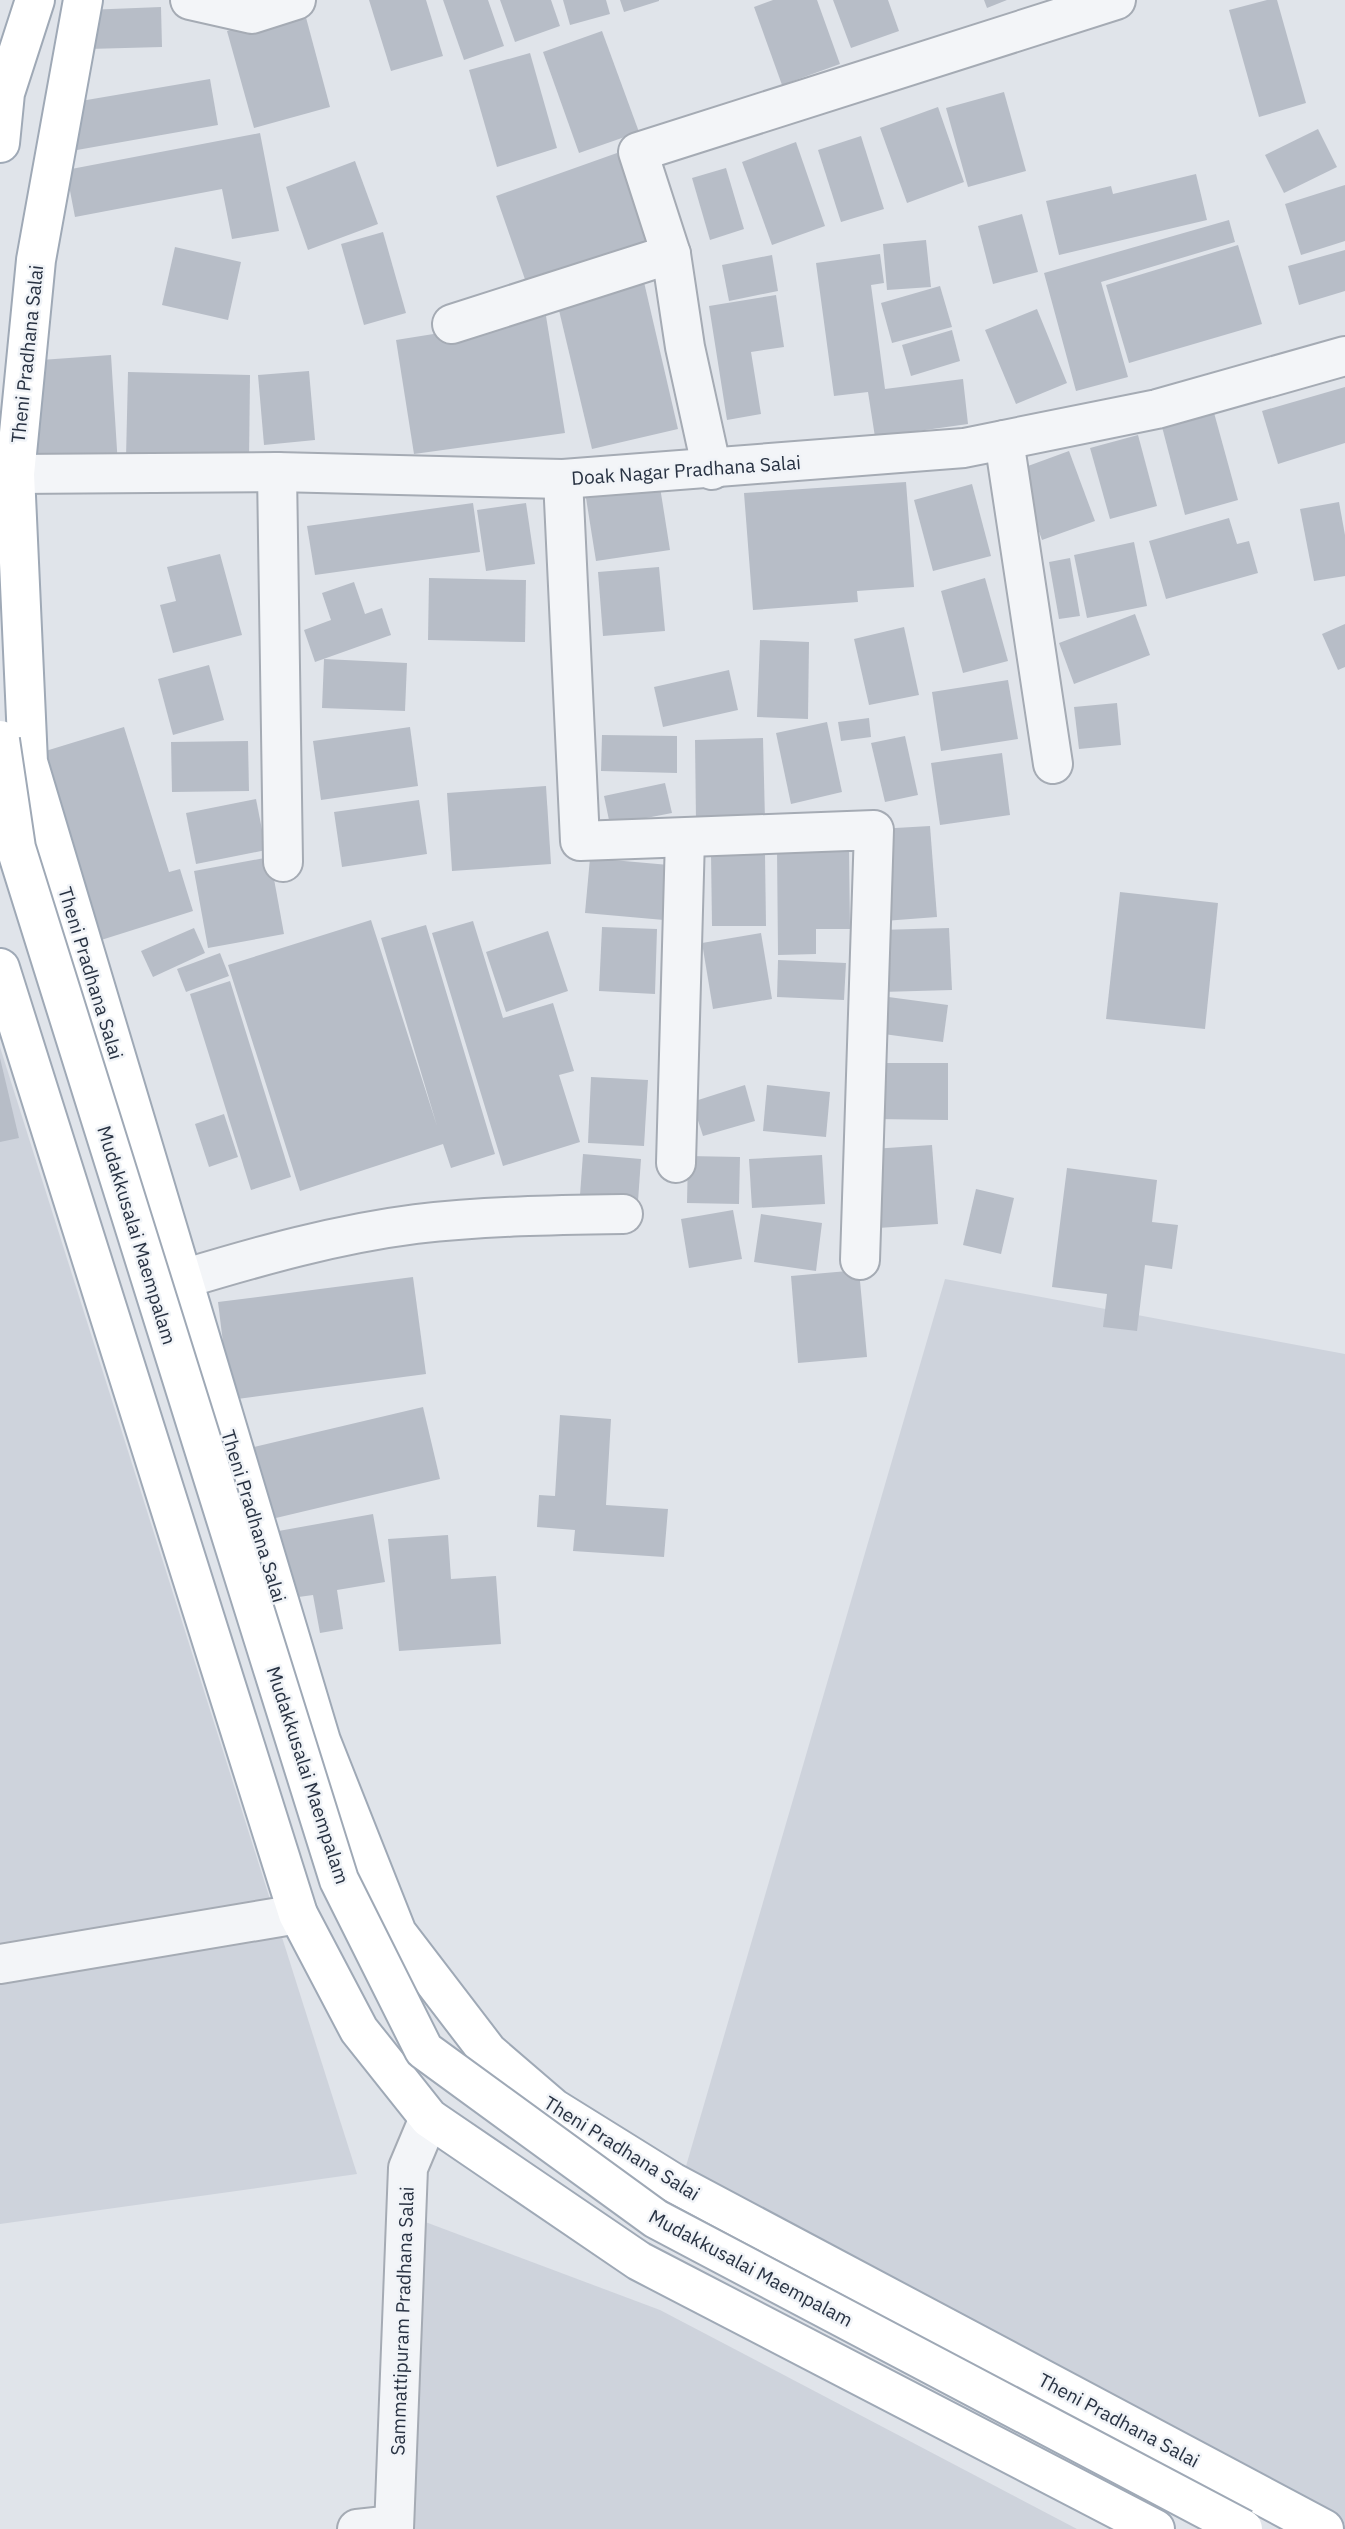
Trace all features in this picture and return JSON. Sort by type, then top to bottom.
[{"type":"main road","points":[[0,143],[5,93],[35,0]]},
{"type":"main road","name":"Theni Pradhana Salai","points":[[83,0],[36,260],[15,318],[15,474],[28,762],[321,1741],[397,1933],[488,2052],[553,2108],[672,2182],[1324,2529]]},
{"type":"main road","name":"Mudakkusalai Maempalam","points":[[0,740],[16,848],[339,1880],[424,2050],[656,2219],[1243,2529]]},
{"type":"main road","points":[[0,968],[298,1913],[359,2029],[429,2118],[639,2261],[1155,2529]]},
{"type":"main road","points":[[429,2118],[488,2052]]},
{"type":"street","points":[[190,0],[252,13],[296,0]]},
{"type":"street","points":[[712,470],[685,347],[671,254],[638,152],[1116,0]]},
{"type":"street","points":[[452,324],[671,254]]},
{"type":"street","name":"Doak Nagar Pradhana Salai","points":[[15,474],[277,472],[563,480],[964,448],[1157,409],[1345,356]]},
{"type":"street","points":[[1004,440],[1053,764]]},
{"type":"street","points":[[277,472],[283,862]]},
{"type":"street","points":[[563,480],[580,841],[874,831],[860,1260]]},
{"type":"street","points":[[676,1163],[685,838]]},
{"type":"street","points":[[183,1279],[264,1255],[415,1224],[539,1215],[623,1214]]},
{"type":"street","points":[[0,1964],[298,1913]]},
{"type":"street","name":"Sammattipuram Pradhana Salai","points":[[394,2527],[408,2168],[429,2118]]},
{"type":"street","points":[[357,2529],[394,2527]]},
{"type":"shaded area","points":[[0,1047],[357,2174],[0,2224]]},
{"type":"shaded area","points":[[945,1279],[1345,1354],[1345,2524],[684,2173]]},
{"type":"shaded area","points":[[420,2220],[660,2310],[1077,2529],[408,2529]]},
{"type":"building","points":[[369,0],[426,0],[443,56],[391,71]]},
{"type":"building","points":[[443,0],[488,0],[504,46],[464,60]]},
{"type":"building","points":[[500,0],[551,0],[560,26],[515,42]]},
{"type":"building","points":[[563,0],[606,0],[610,14],[570,25]]},
{"type":"building","points":[[620,0],[659,0],[659,1],[624,12]]},
{"type":"building","points":[[773,0],[817,0],[840,64],[782,85],[754,7]]},
{"type":"building","points":[[833,0],[888,0],[899,31],[851,48]]},
{"type":"building","points":[[984,0],[1007,0],[987,8]]},
{"type":"building","points":[[1277,0],[1306,103],[1259,117],[1229,10]]},
{"type":"building","points":[[161,7],[162,47],[88,49],[86,10]]},
{"type":"building","points":[[304,10],[330,107],[254,128],[227,31]]},
{"type":"building","points":[[602,31],[639,132],[579,153],[543,52]]},
{"type":"building","points":[[530,53],[557,148],[497,167],[469,70]]},
{"type":"building","points":[[210,79],[218,125],[77,150],[69,103]]},
{"type":"building","points":[[1004,92],[1026,171],[968,187],[946,108]]},
{"type":"building","points":[[938,107],[964,182],[907,203],[880,128]]},
{"type":"building","points":[[1318,129],[1337,167],[1284,193],[1265,155]]},
{"type":"building","points":[[260,133],[279,231],[232,239],[222,189],[75,217],[66,170]]},
{"type":"building","points":[[861,136],[884,209],[841,222],[818,150]]},
{"type":"building","points":[[796,142],[825,226],[772,245],[742,162]]},
{"type":"building","points":[[617,153],[650,246],[528,288],[496,196]]},
{"type":"building","points":[[355,161],[378,224],[308,250],[286,187]]},
{"type":"building","points":[[726,168],[744,229],[710,240],[692,178]]},
{"type":"building","points":[[1196,174],[1207,220],[1059,255],[1046,201],[1111,186],[1113,194]]},
{"type":"building","points":[[1345,185],[1345,241],[1301,255],[1285,204]]},
{"type":"building","points":[[1022,214],[1038,272],[993,284],[978,226]]},
{"type":"building","points":[[1229,220],[1235,242],[1101,282],[1128,377],[1076,391],[1044,273]]},
{"type":"building","points":[[383,232],[406,313],[364,325],[341,244]]},
{"type":"building","points":[[926,240],[931,287],[887,290],[883,244]]},
{"type":"building","points":[[1238,245],[1262,324],[1129,363],[1106,285]]},
{"type":"building","points":[[175,247],[241,262],[228,320],[162,305]]},
{"type":"building","points":[[1345,250],[1345,291],[1299,305],[1288,266]]},
{"type":"building","points":[[880,254],[884,283],[871,285],[885,389],[963,379],[968,424],[875,437],[868,392],[834,396],[816,263]]},
{"type":"building","points":[[772,255],[778,291],[729,301],[722,265]]},
{"type":"building","points":[[644,282],[678,429],[592,449],[557,302]]},
{"type":"building","points":[[940,286],[952,327],[892,343],[881,303]]},
{"type":"building","points":[[776,295],[784,347],[751,352],[761,414],[727,420],[709,306]]},
{"type":"building","points":[[1037,309],[1067,383],[1016,404],[985,330]]},
{"type":"building","points":[[546,316],[565,433],[414,454],[396,340]]},
{"type":"building","points":[[952,330],[960,361],[911,376],[902,345]]},
{"type":"building","points":[[111,355],[118,466],[28,471],[41,360]]},
{"type":"building","points":[[309,371],[315,440],[264,445],[258,375]]},
{"type":"building","points":[[128,372],[250,375],[249,461],[126,458]]},
{"type":"building","points":[[1345,387],[1345,443],[1278,464],[1262,411]]},
{"type":"building","points":[[1213,409],[1238,500],[1185,515],[1161,423]]},
{"type":"building","points":[[1138,435],[1157,506],[1110,519],[1090,448]]},
{"type":"building","points":[[1069,451],[1095,521],[1042,540],[1017,470]]},
{"type":"building","points":[[906,482],[914,587],[857,591],[858,602],[753,610],[744,493]]},
{"type":"building","points":[[972,484],[991,556],[933,571],[914,500]]},
{"type":"building","points":[[660,487],[670,550],[596,561],[586,498]]},
{"type":"building","points":[[1339,502],[1345,535],[1345,576],[1314,581],[1300,509]]},
{"type":"building","points":[[473,503],[480,552],[315,575],[307,526]]},
{"type":"building","points":[[526,503],[535,564],[486,571],[477,510]]},
{"type":"building","points":[[1229,518],[1237,544],[1249,541],[1258,573],[1166,599],[1149,541]]},
{"type":"building","points":[[1134,542],[1147,606],[1087,618],[1074,555]]},
{"type":"building","points":[[220,554],[242,635],[173,653],[160,605],[176,601],[167,567]]},
{"type":"building","points":[[1070,558],[1080,616],[1059,619],[1049,562]]},
{"type":"building","points":[[659,567],[665,631],[603,636],[598,572]]},
{"type":"building","points":[[429,578],[526,580],[525,642],[428,640]]},
{"type":"building","points":[[985,578],[1008,661],[963,673],[941,591]]},
{"type":"building","points":[[354,582],[365,614],[382,608],[391,635],[315,662],[304,630],[331,620],[322,593]]},
{"type":"building","points":[[1135,614],[1150,655],[1074,684],[1059,643]]},
{"type":"building","points":[[1345,624],[1345,667],[1338,670],[1322,634]]},
{"type":"building","points":[[904,627],[919,695],[869,705],[854,639]]},
{"type":"building","points":[[760,640],[809,642],[808,719],[757,717]]},
{"type":"building","points":[[324,659],[407,663],[405,711],[322,708]]},
{"type":"building","points":[[209,665],[224,720],[173,735],[158,679]]},
{"type":"building","points":[[729,670],[738,710],[663,727],[654,687]]},
{"type":"building","points":[[1008,680],[1018,739],[941,751],[932,692]]},
{"type":"building","points":[[1117,703],[1121,745],[1079,749],[1074,707]]},
{"type":"building","points":[[869,718],[871,737],[841,741],[838,722]]},
{"type":"building","points":[[827,722],[842,792],[791,804],[776,733]]},
{"type":"building","points":[[124,727],[169,872],[180,869],[193,911],[98,941],[39,753]]},
{"type":"building","points":[[410,727],[418,786],[321,800],[313,741]]},
{"type":"building","points":[[602,735],[677,736],[677,773],[601,771]]},
{"type":"building","points":[[905,736],[918,795],[885,802],[871,743]]},
{"type":"building","points":[[763,738],[765,820],[696,821],[695,740]]},
{"type":"building","points":[[248,741],[249,791],[172,792],[171,742]]},
{"type":"building","points":[[1002,753],[1010,815],[940,825],[931,763]]},
{"type":"building","points":[[665,783],[672,813],[610,825],[604,796]]},
{"type":"building","points":[[546,786],[551,864],[452,871],[447,793]]},
{"type":"building","points":[[256,799],[266,850],[196,864],[186,813]]},
{"type":"building","points":[[419,800],[427,854],[342,867],[334,812]]},
{"type":"building","points":[[930,826],[937,917],[884,921],[878,829]]},
{"type":"building","points":[[849,848],[850,929],[816,929],[816,954],[778,955],[777,849]]},
{"type":"building","points":[[711,854],[765,854],[766,926],[712,926]]},
{"type":"building","points":[[270,857],[284,934],[208,948],[194,871]]},
{"type":"building","points":[[590,858],[669,865],[664,920],[585,913]]},
{"type":"building","points":[[1120,892],[1218,903],[1205,1029],[1106,1019]]},
{"type":"building","points":[[371,920],[437,1126],[381,938],[426,925],[495,1154],[451,1168],[443,1144],[300,1191],[228,965]]},
{"type":"building","points":[[473,921],[503,1018],[553,1003],[574,1071],[559,1075],[580,1142],[503,1166],[432,933]]},
{"type":"building","points":[[602,927],[657,929],[655,994],[599,991]]},
{"type":"building","points":[[194,928],[205,953],[153,977],[141,951]]},
{"type":"building","points":[[949,928],[952,990],[881,992],[880,930]]},
{"type":"building","points":[[548,931],[568,991],[506,1012],[486,952]]},
{"type":"building","points":[[761,933],[772,999],[713,1009],[702,943]]},
{"type":"building","points":[[220,953],[229,976],[186,992],[177,969]]},
{"type":"building","points":[[778,960],[846,963],[844,1000],[777,997]]},
{"type":"building","points":[[230,981],[291,1177],[251,1190],[190,994]]},
{"type":"building","points":[[881,996],[948,1005],[943,1042],[876,1033]]},
{"type":"building","points":[[0,1058],[19,1138],[0,1142]]},
{"type":"building","points":[[874,1063],[948,1063],[948,1120],[874,1119]]},
{"type":"building","points":[[591,1077],[648,1080],[644,1146],[588,1143]]},
{"type":"building","points":[[745,1085],[755,1121],[703,1136],[692,1102]]},
{"type":"building","points":[[767,1085],[830,1092],[826,1137],[763,1131]]},
{"type":"building","points":[[224,1114],[238,1157],[209,1167],[195,1124]]},
{"type":"building","points":[[932,1145],[938,1224],[878,1228],[872,1149]]},
{"type":"building","points":[[583,1154],[641,1159],[638,1201],[580,1195]]},
{"type":"building","points":[[822,1155],[825,1204],[752,1208],[749,1159]]},
{"type":"building","points":[[688,1156],[740,1157],[739,1204],[687,1203]]},
{"type":"building","points":[[1067,1168],[1157,1180],[1152,1222],[1178,1225],[1172,1269],[1145,1265],[1137,1331],[1103,1327],[1107,1294],[1052,1287]]},
{"type":"building","points":[[976,1189],[1014,1198],[1001,1254],[963,1245]]},
{"type":"building","points":[[733,1210],[742,1259],[689,1268],[681,1219]]},
{"type":"building","points":[[761,1214],[822,1223],[816,1271],[754,1262]]},
{"type":"building","points":[[859,1270],[867,1357],[798,1363],[791,1276]]},
{"type":"building","points":[[413,1277],[426,1374],[230,1400],[218,1302]]},
{"type":"building","points":[[423,1407],[440,1479],[259,1522],[241,1450]]},
{"type":"building","points":[[560,1415],[611,1419],[606,1505],[668,1509],[664,1557],[573,1551],[575,1530],[537,1527],[539,1495],[555,1496]]},
{"type":"building","points":[[373,1514],[385,1582],[337,1590],[343,1629],[320,1633],[313,1595],[284,1599],[273,1532]]},
{"type":"building","points":[[448,1535],[451,1579],[496,1576],[501,1644],[399,1651],[388,1539]]}]
